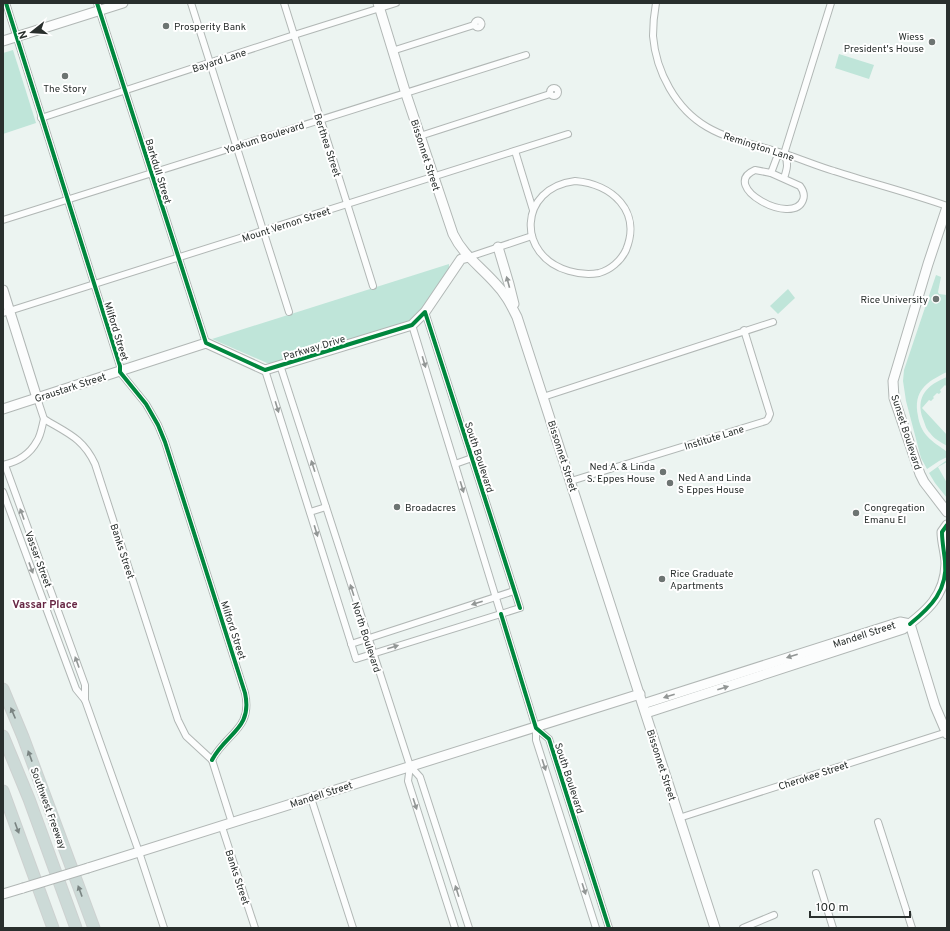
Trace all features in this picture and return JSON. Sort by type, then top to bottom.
[{"type":"highway","name":"Southwest Freeway","points":[[3,689],[23,737],[94,928]]},
{"type":"highway","points":[[3,736],[29,799],[76,928]]},
{"type":"highway","points":[[3,791],[53,928]]},
{"type":"street","name":"Milford Street","points":[[6,3],[120,366],[120,372],[146,404],[158,425],[165,442],[248,704],[245,717],[237,730],[218,750],[212,760]]},
{"type":"street","points":[[3,41],[98,7],[123,3]]},
{"type":"street","points":[[191,3],[289,312]]},
{"type":"street","name":"Berthea Street","points":[[284,3],[373,286]]},
{"type":"street","name":"Bayard Lane","points":[[41,118],[379,6],[396,3]]},
{"type":"street","name":"Remington Lane","points":[[656,3],[653,20],[653,34],[656,55],[662,74],[670,90],[682,106],[695,119],[719,133],[832,171],[947,207]]},
{"type":"street","points":[[771,173],[777,158],[784,154],[831,3]]},
{"type":"street","name":"Bissonnet Street","points":[[379,6],[392,51],[453,234],[459,246],[498,286],[507,298],[517,317],[715,928]]},
{"type":"street","name":"Barkdull Street","points":[[98,7],[206,343]]},
{"type":"street","points":[[392,51],[474,25]]},
{"type":"street","name":"Yoakum Boulevard","points":[[3,220],[320,119],[406,94],[526,56]]},
{"type":"street","points":[[420,136],[550,94]]},
{"type":"street","name":"Mount Vernon Street","points":[[6,312],[178,257],[263,232],[568,134]]},
{"type":"street","points":[[514,151],[533,210]]},
{"type":"street","points":[[784,154],[787,159],[788,167],[784,178]]},
{"type":"street","points":[[755,170],[771,173],[784,178],[800,186],[803,190],[804,197],[802,203],[796,208],[787,209],[770,206],[755,197],[745,186],[745,179],[750,172],[755,170]]},
{"type":"street","points":[[570,181],[584,182],[601,188],[612,194],[620,202],[629,217],[631,232],[628,245],[620,260],[608,269],[601,272],[585,274],[558,268],[544,257],[532,236],[531,221],[533,210],[544,193],[555,185],[570,181]]},
{"type":"street","name":"Sunset Boulevard","points":[[947,207],[893,381],[894,398],[920,474],[924,482],[947,512]]},
{"type":"street","points":[[469,257],[532,236]]},
{"type":"street","points":[[498,247],[517,317]]},
{"type":"street","name":"Parkway Drive","points":[[265,370],[412,325],[426,312],[461,259],[469,257]]},
{"type":"street","points":[[3,290],[6,312],[44,419]]},
{"type":"street","name":"South Boulevard","points":[[426,312],[520,608],[502,614]]},
{"type":"street","points":[[543,397],[772,322]]},
{"type":"street","name":"South Boulevard","points":[[412,325],[502,614],[536,728],[536,740],[596,928]]},
{"type":"street","name":"Institute Lane","points":[[571,481],[766,421],[770,414],[744,330]]},
{"type":"street","points":[[206,343],[265,370]]},
{"type":"street","name":"Graustark Street","points":[[3,409],[206,343]]},
{"type":"street","name":"North Boulevard","points":[[280,365],[410,766],[420,777],[469,928]]},
{"type":"street","name":"North Boulevard","points":[[265,370],[356,659],[373,654]]},
{"type":"street","name":"Banks Street","points":[[44,419],[78,440],[89,451],[95,464],[178,720],[186,736],[212,760],[232,824]]},
{"type":"street","name":"Vassar Street","points":[[44,419],[38,440],[28,453],[15,462],[4,465],[86,685],[85,700]]},
{"type":"street","name":"South Boulevard","points":[[455,464],[472,458]]},
{"type":"street","name":"Vassar Street","points":[[3,492],[76,689],[85,700],[139,852],[164,928]]},
{"type":"street","points":[[310,512],[326,507]]},
{"type":"street","points":[[947,525],[942,532],[946,562],[944,581],[940,592],[923,614],[910,624],[935,706],[947,732]]},
{"type":"street","points":[[351,644],[514,592]]},
{"type":"street","points":[[373,654],[502,614]]},
{"type":"street","name":"Mandell Street","points":[[644,708],[812,654],[903,629],[910,624]]},
{"type":"street","name":"Mandell Street","points":[[3,894],[232,824],[410,766],[536,728],[640,694]]},
{"type":"street","name":"South Boulevard","points":[[536,728],[549,739],[609,928]]},
{"type":"street","name":"Cherokee Street","points":[[680,818],[947,732]]},
{"type":"street","name":"North Boulevard","points":[[410,766],[408,781],[455,928]]},
{"type":"street","points":[[311,798],[353,928]]},
{"type":"street","points":[[878,822],[912,928]]},
{"type":"street","name":"Banks Street","points":[[222,827],[255,928]]},
{"type":"street","points":[[816,873],[833,928]]},
{"type":"street","points":[[743,928],[774,916]]},
{"type":"green space","points":[[13,50],[36,123],[3,134],[3,53]]},
{"type":"green space","points":[[839,54],[874,65],[869,79],[835,68]]},
{"type":"green space","points":[[449,264],[449,268],[416,317],[409,321],[274,363],[267,363],[212,339]]},
{"type":"green space","points":[[936,275],[941,277],[938,292],[939,294],[947,295],[947,372],[923,388],[917,400],[917,407],[919,421],[924,432],[931,440],[947,452],[947,457],[927,469],[921,458],[906,401],[903,381],[904,370]]},
{"type":"green space","points":[[788,289],[795,298],[778,314],[770,306]]},
{"type":"green space","points":[[947,377],[947,387],[945,385],[940,390],[941,392],[939,394],[937,393],[931,401],[929,400],[922,408],[947,435],[947,446],[934,437],[928,430],[923,419],[921,404],[924,393],[934,384]]},
{"type":"green space","points":[[947,460],[947,462],[938,467],[947,483],[947,498],[929,473]]},
{"type":"cycle path","points":[[6,3],[120,366],[120,372],[146,404],[158,425],[165,442],[245,693],[246,705],[242,723],[224,743],[212,760]]},
{"type":"cycle path","points":[[97,3],[206,343],[265,370],[412,325],[425,312],[520,608]]},
{"type":"cycle path","points":[[910,624],[931,604],[941,589],[944,581],[945,561],[942,532],[947,525]]},
{"type":"cycle path","points":[[501,614],[536,728],[549,739],[609,928]]},
{"type":"place","name":"Prosperity Bank","points":[[166,26]]},
{"type":"place","name":"Wiess President's House","points":[[932,42]]},
{"type":"place","name":"The Story","points":[[65,76]]},
{"type":"place","name":"Rice University","points":[[936,299]]},
{"type":"place","name":"Ned A. & Linda S. Eppes House","points":[[663,472]]},
{"type":"place","name":"Ned A and Linda S Eppes House","points":[[670,483]]},
{"type":"place","name":"Broadacres","points":[[397,507]]},
{"type":"place","name":"Congregation Emanu El","points":[[856,513]]},
{"type":"place","name":"Rice Graduate Apartments","points":[[662,579]]},
{"type":"district","name":"Vassar Place","points":[[45,604]]}]
